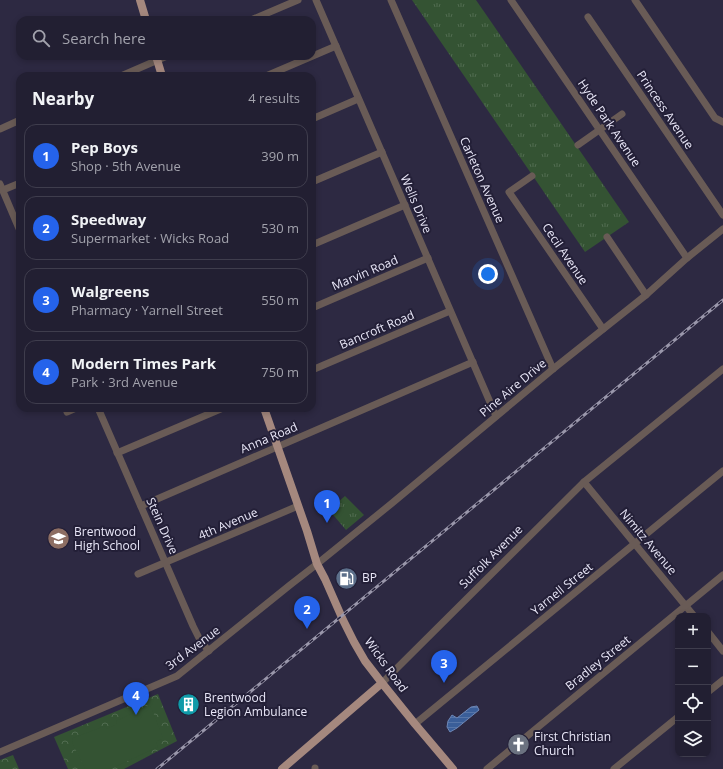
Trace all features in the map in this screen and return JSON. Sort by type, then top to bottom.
[{"type":"main road","points":[[140,0],[145,16]]},
{"type":"main road","points":[[158,60],[161,72]]},
{"type":"main road","name":"Wicks Road","points":[[265,412],[317,564],[354,642],[365,661],[382,683],[453,769]]},
{"type":"main road","name":"Suffolk Avenue","points":[[282,769],[382,683]]},
{"type":"street","points":[[260,16],[298,0]]},
{"type":"street","name":"Wells Drive","points":[[316,0],[496,416]]},
{"type":"street","name":"Carleton Avenue","points":[[391,0],[553,369]]},
{"type":"street","name":"Hyde Park Avenue","points":[[512,0],[687,258]]},
{"type":"street","points":[[635,0],[715,118],[723,122]]},
{"type":"street","name":"Princess Avenue","points":[[588,17],[723,215]]},
{"type":"street","points":[[316,55],[336,46]]},
{"type":"street","points":[[129,72],[153,60]]},
{"type":"street","points":[[275,72],[303,60]]},
{"type":"street","points":[[316,117],[358,99]]},
{"type":"street","points":[[578,145],[622,114]]},
{"type":"street","points":[[0,129],[16,122]]},
{"type":"street","points":[[316,180],[382,152]]},
{"type":"street","name":"Cecil Avenue","points":[[532,176],[509,192],[603,329]]},
{"type":"street","points":[[16,184],[1,187],[16,222]]},
{"type":"street","points":[[316,243],[405,205]]},
{"type":"street","name":"Pine Aire Drive","points":[[317,564],[553,369],[646,295],[687,258],[723,229]]},
{"type":"street","points":[[607,237],[646,295]]},
{"type":"street","name":"Marvin Road","points":[[316,306],[428,258]]},
{"type":"street","name":"Bancroft Road","points":[[316,368],[450,311]]},
{"type":"street","name":"Anna Road","points":[[141,506],[473,362]]},
{"type":"street","name":"Suffolk Avenue","points":[[382,683],[584,482],[723,369]]},
{"type":"street","name":"Stein Drive","points":[[100,412],[193,626],[201,642],[209,652]]},
{"type":"street","points":[[118,453],[214,412]]},
{"type":"street","name":"Yarnell Street","points":[[415,724],[723,471]]},
{"type":"street","name":"Nimitz Avenue","points":[[584,482],[692,613]]},
{"type":"street","name":"4th Avenue","points":[[138,574],[298,506]]},
{"type":"street","name":"3rd Avenue","points":[[0,752],[177,676],[209,652],[317,564]]},
{"type":"street","name":"Bradley Street","points":[[487,769],[723,575]]},
{"type":"street","points":[[711,636],[723,651]]},
{"type":"street","points":[[711,690],[723,680]]},
{"type":"street","points":[[614,769],[675,719]]},
{"type":"green space","points":[[412,0],[476,0],[629,222],[585,252]]},
{"type":"green space","points":[[345,496],[364,515],[346,530],[329,510]]},
{"type":"green space","points":[[158,694],[177,741],[124,769],[68,769],[54,737]]},
{"type":"green space","points":[[147,706],[151,707],[163,738],[156,742],[158,747],[110,769],[85,769],[72,742],[73,738],[105,726],[107,729],[117,724],[116,721]]},
{"type":"green space","points":[[13,755],[19,769],[0,769],[0,760]]},
{"type":"water","points":[[477,706],[479,710],[450,732],[447,727],[448,721],[452,715],[457,718],[471,707]]},
{"type":"railway","points":[[157,769],[723,300]]},
{"type":"place","name":"Pep Boys","points":[[327,523]]},
{"type":"place","name":"Brentwood High School","points":[[59,539]]},
{"type":"place","name":"BP","points":[[347,578]]},
{"type":"place","name":"Speedway","points":[[307,629]]},
{"type":"place","name":"Walgreens","points":[[444,683]]},
{"type":"place","name":"Brentwood Legion Ambulance","points":[[188,705]]},
{"type":"place","name":"Modern Times Park","points":[[136,715]]},
{"type":"place","name":"First Christian Church","points":[[518,744]]}]
